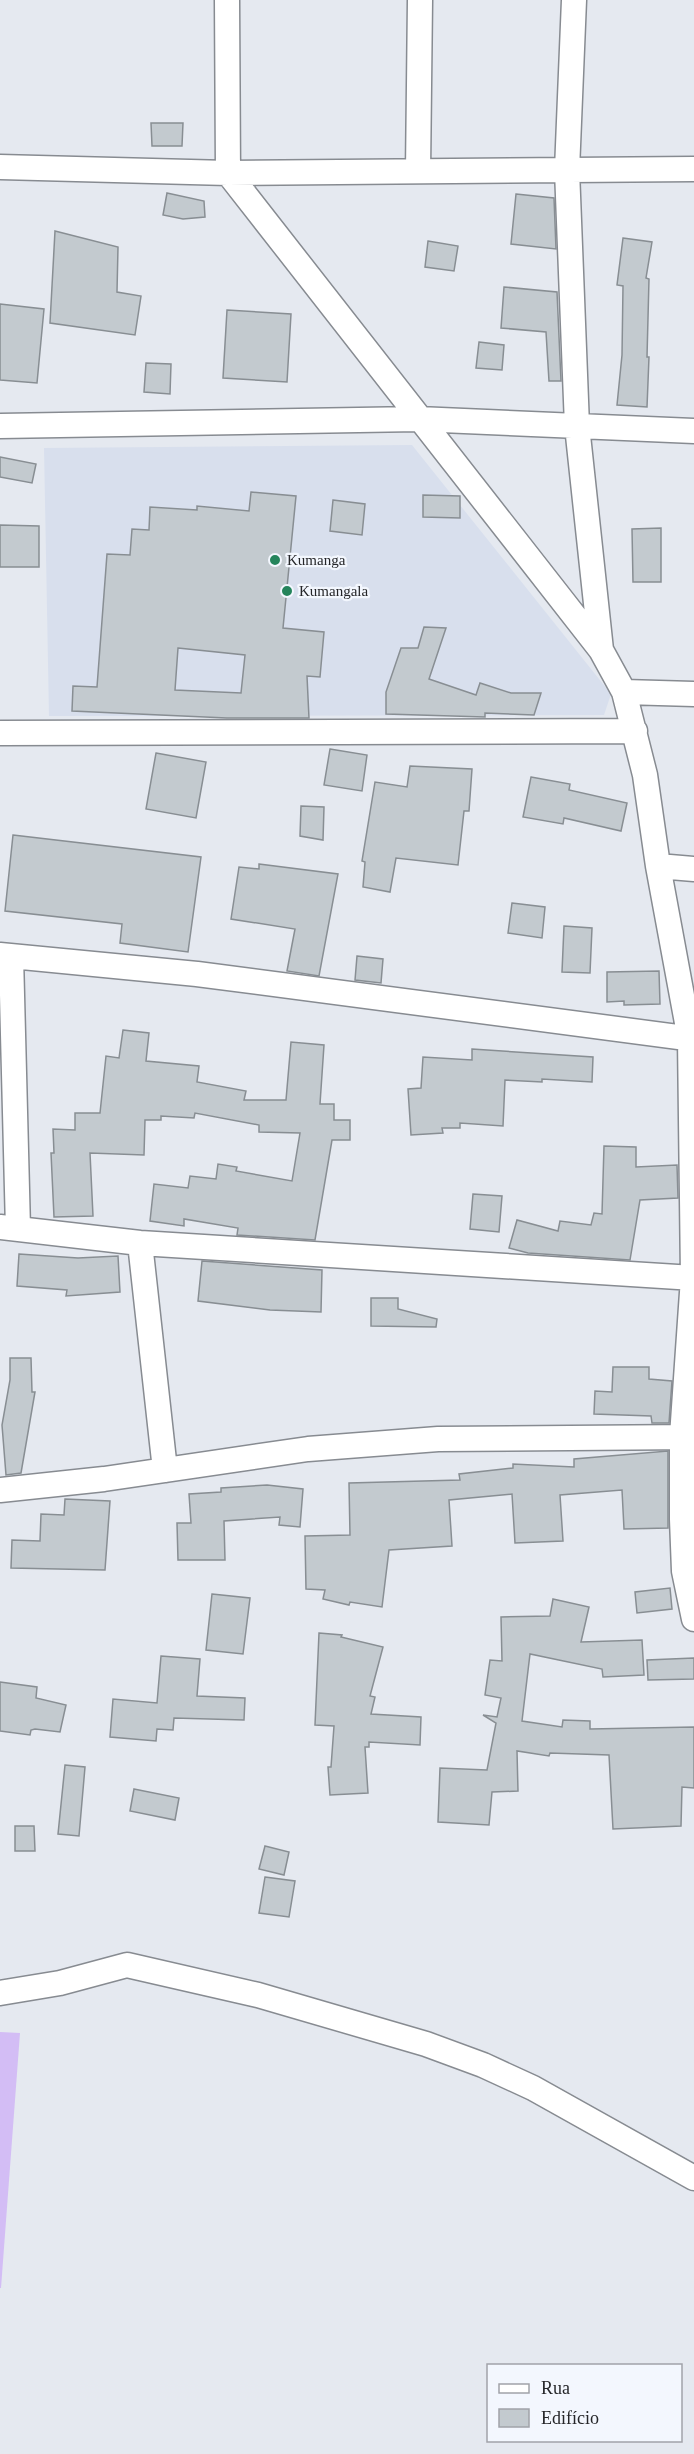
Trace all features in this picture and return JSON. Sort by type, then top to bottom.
[{"type":"street","points":[[227,0],[228,173],[601,651],[624,692],[645,775],[658,866],[692,1039],[694,1278],[688,1437],[682,1519],[684,1571],[694,1619]]},
{"type":"street","points":[[418,171],[420,0]]},
{"type":"street","points":[[573,0],[567,170],[577,426],[601,651]]},
{"type":"street","points":[[0,167],[228,173],[694,169]]},
{"type":"street","points":[[0,426],[418,419],[694,431]]},
{"type":"street","points":[[624,692],[694,694]]},
{"type":"street","points":[[0,733],[635,731]]},
{"type":"street","points":[[658,866],[694,869]]},
{"type":"street","points":[[692,1039],[197,974],[5,956],[9,1228],[140,1243],[694,1278]]},
{"type":"street","points":[[140,1243],[165,1470]]},
{"type":"street","points":[[0,1490],[165,1470],[308,1449],[438,1439],[688,1437]]},
{"type":"street","points":[[0,1993],[60,1983],[127,1965],[258,1995],[426,2044],[483,2065],[533,2088],[694,2178]]},
{"type":"shaded area","name":"Kumanga","points":[[412,445],[611,694],[604,715],[49,716],[44,448]]},
{"type":"shaded area","points":[[0,2032],[20,2033],[1,2288],[0,2288]]},
{"type":"building","points":[[151,123],[183,123],[182,146],[152,146]]},
{"type":"building","points":[[167,193],[204,201],[205,217],[183,219],[163,215]]},
{"type":"building","points":[[516,194],[554,198],[556,249],[511,244]]},
{"type":"building","points":[[55,231],[118,247],[117,292],[141,296],[135,335],[50,323]]},
{"type":"building","points":[[623,238],[652,242],[646,278],[649,279],[647,407],[617,405],[622,355],[623,286],[617,285]]},
{"type":"building","points":[[428,241],[458,246],[454,271],[425,267]]},
{"type":"building","points":[[504,287],[557,292],[561,381],[549,381],[546,332],[501,328]]},
{"type":"building","points":[[0,304],[44,309],[37,383],[0,380]]},
{"type":"building","points":[[227,310],[291,314],[287,382],[223,378]]},
{"type":"building","points":[[479,342],[504,345],[502,370],[476,368]]},
{"type":"building","points":[[146,363],[171,364],[170,394],[144,392]]},
{"type":"building","points":[[0,457],[36,464],[32,483],[0,477]]},
{"type":"building","points":[[251,492],[296,496],[283,628],[324,632],[320,677],[307,676],[309,718],[227,718],[72,711],[73,686],[97,687],[107,554],[130,555],[132,529],[149,530],[150,507],[197,510],[197,506],[249,511]],"holes":[[[178,648],[245,655],[241,693],[175,690]]]},
{"type":"building","points":[[423,495],[460,496],[460,518],[423,517]]},
{"type":"building","points":[[333,500],[365,504],[362,535],[330,531]]},
{"type":"building","points":[[0,525],[39,526],[39,567],[0,567]]},
{"type":"building","points":[[661,528],[661,582],[633,582],[632,529]]},
{"type":"building","points":[[424,627],[446,628],[429,679],[476,695],[480,683],[511,693],[541,693],[534,715],[485,713],[485,717],[386,714],[386,692],[401,648],[418,648]]},
{"type":"building","points":[[330,749],[367,755],[362,791],[324,785]]},
{"type":"building","points":[[156,753],[206,762],[196,818],[146,809]]},
{"type":"building","points":[[410,766],[472,769],[469,811],[464,811],[458,865],[396,858],[390,892],[363,887],[365,862],[362,861],[375,782],[407,787]]},
{"type":"building","points":[[531,777],[570,784],[569,790],[627,803],[621,831],[564,818],[563,824],[523,817]]},
{"type":"building","points":[[301,806],[324,807],[323,840],[300,836]]},
{"type":"building","points":[[13,835],[201,857],[188,952],[120,943],[122,924],[5,911]]},
{"type":"building","points":[[259,864],[338,874],[319,976],[287,971],[295,929],[231,919],[239,867],[259,869]]},
{"type":"building","points":[[512,903],[545,907],[542,938],[508,933]]},
{"type":"building","points":[[564,926],[592,928],[590,973],[562,972]]},
{"type":"building","points":[[357,956],[383,959],[381,983],[355,980]]},
{"type":"building","points":[[659,971],[660,1004],[624,1005],[624,1001],[607,1002],[607,972]]},
{"type":"building","points":[[123,1030],[149,1033],[146,1061],[199,1066],[197,1082],[246,1091],[244,1100],[286,1100],[291,1042],[324,1045],[320,1104],[334,1104],[334,1120],[350,1120],[350,1140],[332,1140],[315,1240],[237,1235],[238,1228],[184,1219],[184,1226],[150,1221],[154,1184],[188,1188],[190,1176],[216,1179],[218,1164],[237,1167],[236,1171],[292,1181],[300,1133],[259,1132],[259,1125],[195,1113],[194,1118],[161,1116],[161,1120],[145,1120],[144,1155],[90,1153],[93,1216],[54,1217],[51,1153],[54,1153],[53,1129],[75,1130],[75,1113],[100,1113],[106,1056],[119,1058]]},
{"type":"building","points":[[472,1049],[593,1057],[592,1082],[542,1079],[542,1082],[505,1080],[503,1126],[460,1123],[460,1128],[442,1128],[443,1133],[411,1135],[408,1089],[421,1088],[423,1057],[472,1060]]},
{"type":"building","points":[[604,1146],[636,1147],[636,1167],[677,1165],[678,1198],[640,1200],[630,1260],[528,1253],[509,1248],[517,1220],[558,1231],[560,1221],[591,1225],[594,1213],[602,1214]]},
{"type":"building","points":[[473,1194],[502,1196],[499,1232],[470,1229]]},
{"type":"building","points":[[19,1254],[78,1258],[118,1256],[120,1292],[66,1296],[67,1290],[17,1286]]},
{"type":"building","points":[[202,1261],[322,1270],[321,1312],[270,1310],[198,1301]]},
{"type":"building","points":[[371,1298],[398,1298],[398,1309],[437,1319],[436,1327],[371,1326]]},
{"type":"building","points":[[10,1358],[31,1358],[32,1392],[35,1392],[21,1473],[6,1475],[2,1425],[10,1380]]},
{"type":"building","points":[[613,1367],[649,1367],[649,1379],[672,1381],[669,1423],[652,1423],[651,1416],[594,1414],[595,1391],[612,1392]]},
{"type":"building","points":[[668,1451],[668,1528],[624,1529],[622,1490],[560,1495],[563,1541],[515,1543],[512,1494],[449,1500],[452,1546],[389,1550],[382,1607],[350,1602],[349,1605],[323,1599],[325,1590],[306,1589],[305,1536],[350,1535],[349,1483],[460,1480],[459,1474],[513,1468],[513,1464],[574,1467],[574,1459]]},
{"type":"building","points":[[267,1485],[303,1489],[300,1527],[279,1525],[280,1517],[224,1521],[225,1560],[178,1560],[177,1523],[191,1523],[189,1494],[221,1492],[221,1488]]},
{"type":"building","points":[[65,1499],[110,1501],[105,1570],[11,1568],[12,1540],[40,1541],[41,1514],[64,1515]]},
{"type":"building","points":[[670,1588],[672,1609],[637,1613],[635,1592]]},
{"type":"building","points":[[212,1594],[250,1598],[243,1654],[206,1650]]},
{"type":"building","points":[[553,1599],[589,1607],[581,1642],[642,1640],[644,1675],[603,1677],[602,1669],[530,1654],[522,1721],[562,1727],[563,1720],[590,1721],[590,1729],[694,1727],[694,1788],[682,1787],[681,1826],[613,1829],[609,1755],[550,1753],[549,1756],[517,1751],[518,1791],[492,1792],[489,1825],[438,1822],[440,1768],[487,1770],[496,1723],[483,1715],[497,1717],[501,1698],[485,1695],[490,1660],[502,1661],[501,1617],[550,1616]]},
{"type":"building","points":[[319,1633],[342,1635],[341,1637],[383,1647],[370,1696],[375,1697],[371,1714],[421,1717],[420,1745],[369,1742],[369,1747],[365,1747],[368,1793],[330,1795],[328,1767],[331,1767],[334,1726],[315,1725]]},
{"type":"building","points":[[161,1656],[200,1659],[197,1696],[245,1698],[244,1720],[174,1718],[173,1730],[157,1729],[156,1741],[110,1737],[113,1699],[157,1703]]},
{"type":"building","points":[[694,1658],[694,1679],[648,1680],[647,1660]]},
{"type":"building","points":[[0,1682],[37,1687],[36,1698],[66,1705],[60,1732],[35,1729],[31,1730],[30,1735],[0,1731]]},
{"type":"building","points":[[65,1765],[85,1767],[79,1836],[58,1834]]},
{"type":"building","points":[[134,1789],[179,1798],[175,1820],[130,1811]]},
{"type":"building","points":[[15,1826],[34,1826],[35,1851],[15,1851]]},
{"type":"building","points":[[265,1846],[289,1852],[284,1875],[259,1869]]},
{"type":"building","points":[[265,1877],[295,1881],[289,1917],[259,1913]]},
{"type":"place","name":"Kumanga","points":[[275,560]]},
{"type":"place","name":"Kumangala","points":[[287,591]]}]
